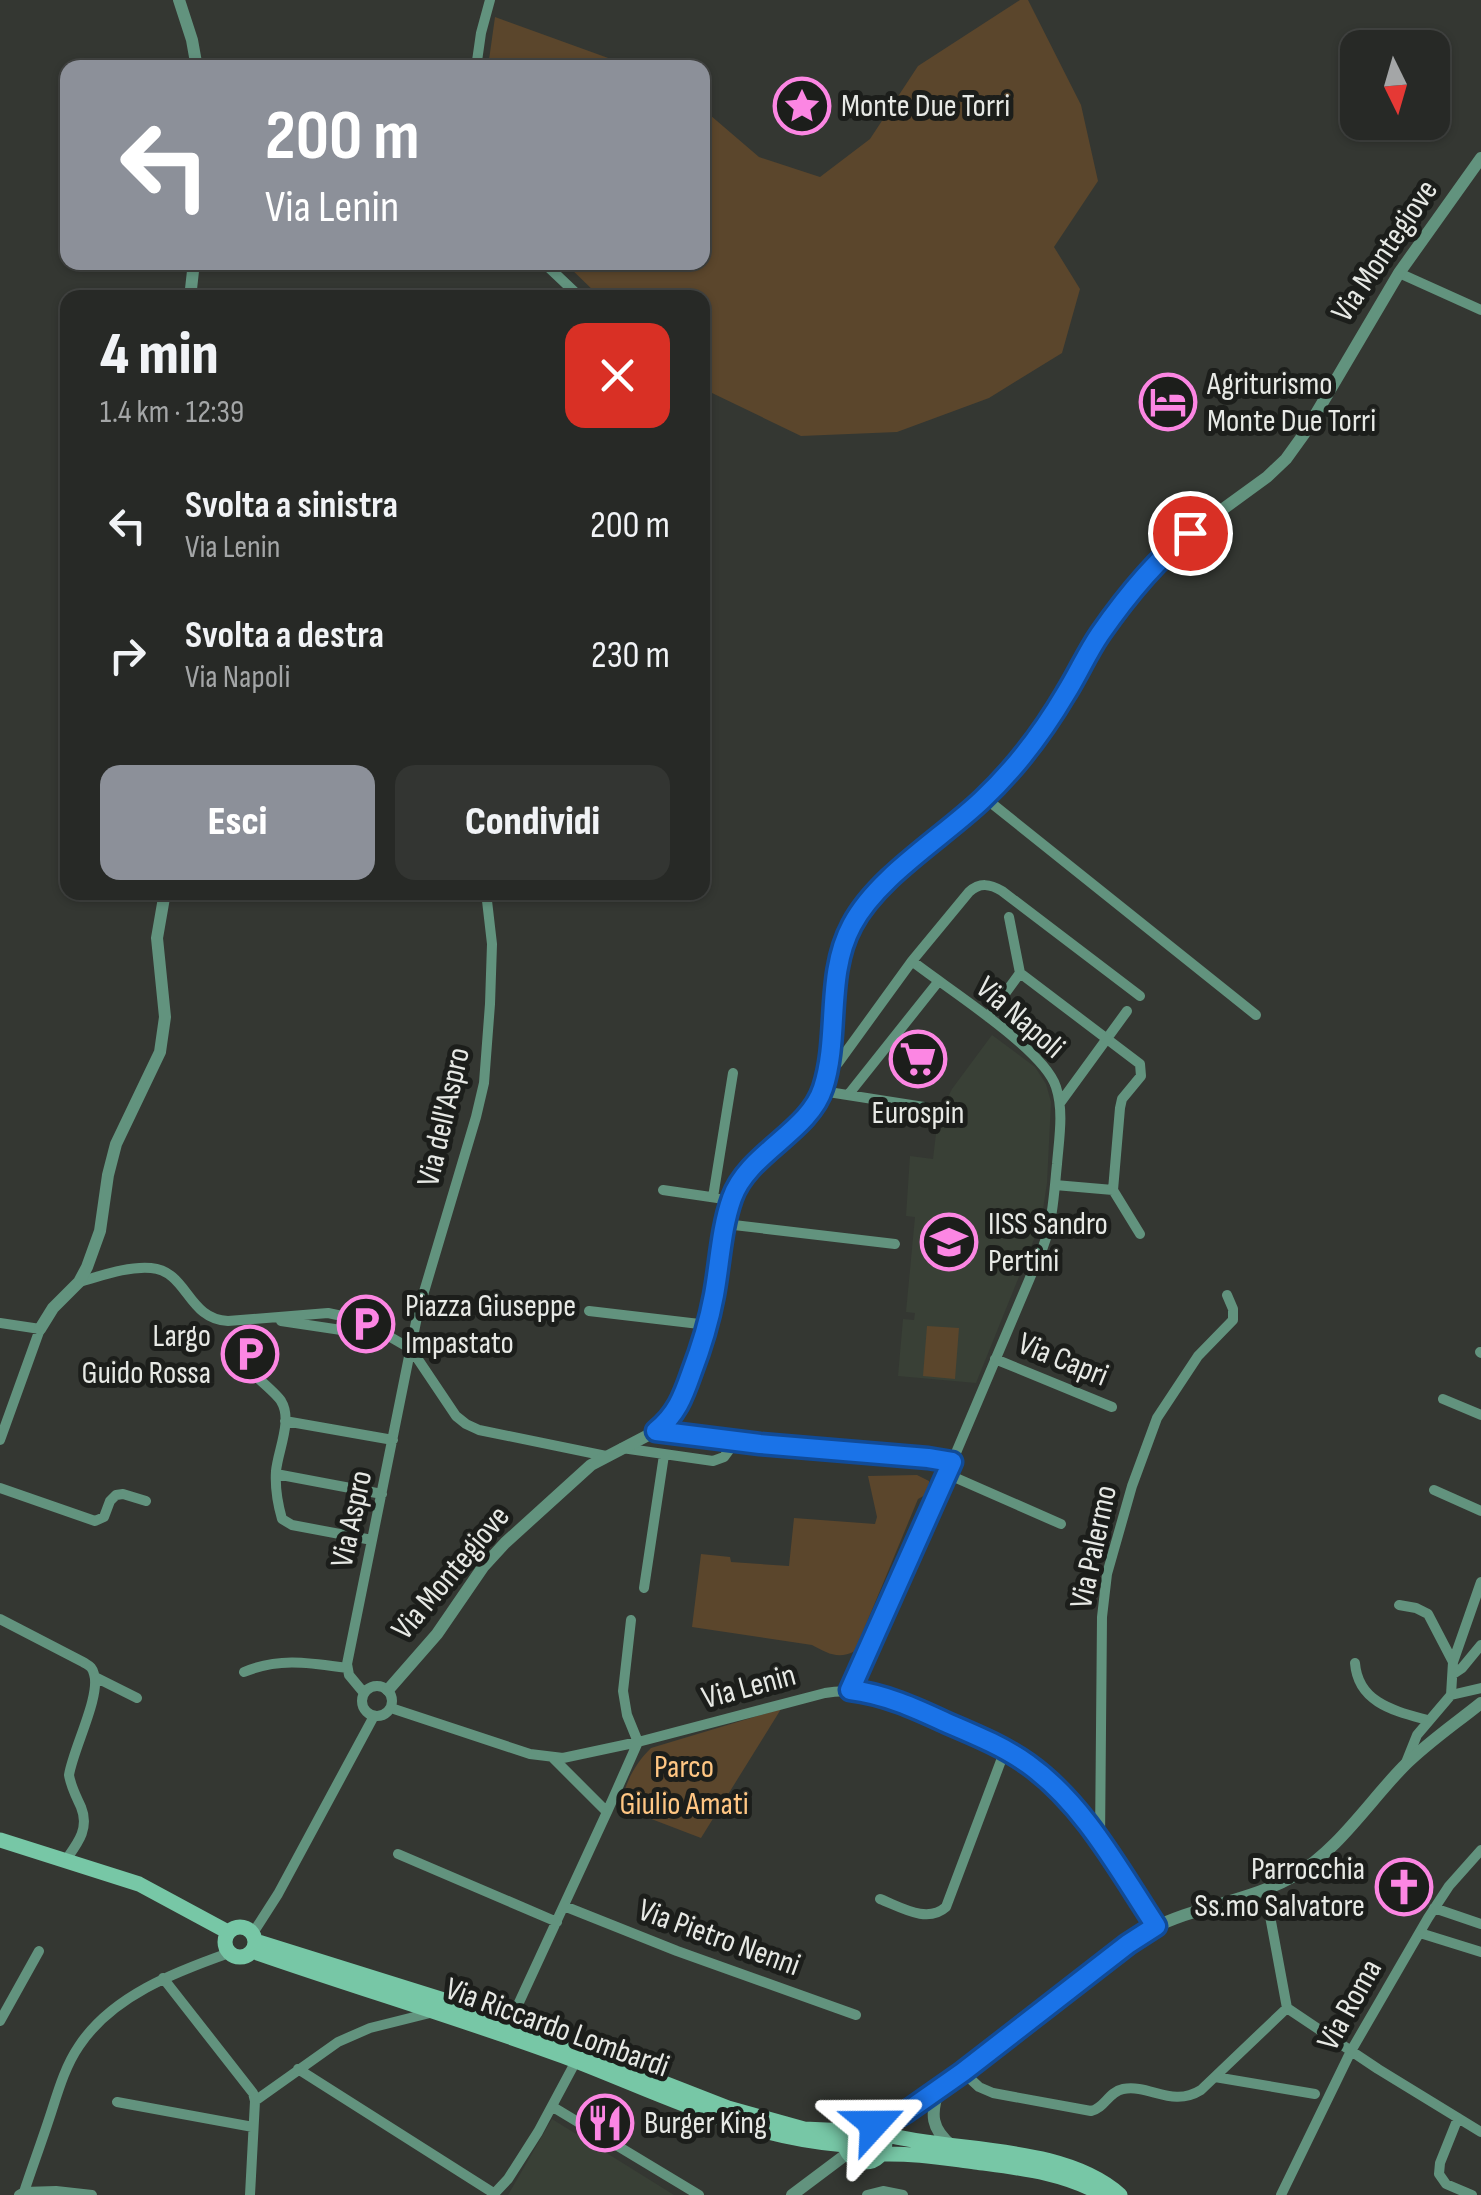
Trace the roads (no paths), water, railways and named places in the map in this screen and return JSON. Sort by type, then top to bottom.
[{"type":"main road","points":[[0,1840],[146,1887],[244,1957],[253,1942],[242,1926],[234,1927],[227,1942]]},
{"type":"main road","points":[[0,1850],[144,1898],[227,1942]]},
{"type":"main road","name":"Via Riccardo Lombardi","points":[[253,1942],[576,2061],[726,2121],[779,2136],[847,2143]]},
{"type":"main road","name":"Via Riccardo Lombardi","points":[[253,1942],[455,2003],[675,2089],[847,2143]]},
{"type":"main road","points":[[881,2131],[884,2144],[880,2154],[864,2162],[858,2160],[847,2143],[856,2124],[868,2122],[881,2131],[909,2140],[1064,2164],[1099,2179],[1120,2195]]},
{"type":"main road","points":[[880,2154],[930,2156],[1048,2173],[1103,2195]]},
{"type":"street","points":[[179,0],[196,60]]},
{"type":"street","points":[[477,60],[490,0]]},
{"type":"street","name":"Via Montegiove","points":[[388,1690],[444,1626],[498,1550],[586,1469],[668,1422],[678,1407],[708,1325],[725,1224],[739,1183],[808,1113],[822,1091],[839,964],[852,924],[879,890],[985,798],[1028,750],[1101,633],[1164,556],[1260,484],[1293,450],[1399,273],[1481,158]]},
{"type":"street","points":[[552,270],[573,290]]},
{"type":"street","points":[[1399,273],[1481,310]]},
{"type":"street","points":[[985,798],[1256,1015]]},
{"type":"street","points":[[826,1073],[838,1063],[912,961],[969,892],[986,884],[1002,891],[1140,996]]},
{"type":"street","points":[[0,1440],[40,1329],[86,1271],[100,1231],[116,1144],[154,1068],[163,1039],[164,1011],[156,949],[163,900]]},
{"type":"street","name":"Via dell'Aspro","points":[[410,1349],[484,1084],[492,944],[487,900]]},
{"type":"street","points":[[1009,916],[1020,972],[1140,1064],[1141,1076],[1122,1098],[1113,1190],[1140,1234]]},
{"type":"street","name":"Via Napoli","points":[[850,1690],[947,1474],[1048,1233],[1055,1185],[1060,1104],[1054,1080],[1044,1065],[988,1018],[912,961]]},
{"type":"street","points":[[988,1018],[1020,972]]},
{"type":"street","points":[[848,1095],[938,982]]},
{"type":"street","points":[[1060,1104],[1127,1011]]},
{"type":"street","points":[[713,1197],[733,1073]]},
{"type":"street","points":[[822,1091],[924,1106]]},
{"type":"street","points":[[1055,1185],[1113,1190]]},
{"type":"street","points":[[663,1190],[732,1200]]},
{"type":"street","points":[[725,1224],[895,1244]]},
{"type":"street","points":[[79,1282],[131,1270],[158,1269],[178,1282],[206,1314],[224,1321],[338,1314],[362,1320],[410,1349],[456,1416],[466,1424],[606,1456]]},
{"type":"street","name":"Via Palermo","points":[[1100,1842],[1102,1612],[1107,1574],[1132,1486],[1158,1418],[1198,1356],[1234,1320],[1234,1308],[1227,1295]]},
{"type":"street","points":[[589,1311],[708,1325]]},
{"type":"street","points":[[0,1323],[40,1329]]},
{"type":"street","name":"Via Aspro","points":[[347,1668],[410,1349]]},
{"type":"street","name":"Via Capri","points":[[995,1360],[1112,1407]]},
{"type":"street","points":[[252,1373],[281,1400],[286,1421],[276,1474],[279,1509],[286,1522],[372,1540]]},
{"type":"street","points":[[1443,1399],[1481,1415]]},
{"type":"street","points":[[286,1421],[393,1440]]},
{"type":"street","points":[[656,1431],[952,1462]]},
{"type":"street","points":[[622,1448],[706,1461],[719,1460],[735,1442]]},
{"type":"street","points":[[644,1588],[664,1455]]},
{"type":"street","points":[[276,1474],[382,1494]]},
{"type":"street","points":[[947,1474],[1062,1524]]},
{"type":"street","points":[[0,1488],[94,1521],[104,1517],[116,1494],[146,1501]]},
{"type":"street","points":[[1434,1490],[1481,1511]]},
{"type":"street","points":[[1451,1695],[1453,1668],[1481,1582]]},
{"type":"street","points":[[1399,1605],[1428,1614],[1453,1668]]},
{"type":"street","points":[[0,1620],[87,1664],[94,1677],[92,1698],[69,1775],[84,1816],[84,1829],[65,1861]]},
{"type":"street","points":[[510,2022],[638,1742],[624,1696],[630,1620]]},
{"type":"street","points":[[1453,1668],[1481,1645]]},
{"type":"street","points":[[244,1672],[282,1662],[347,1668],[364,1694],[363,1707],[374,1716],[384,1715],[391,1708],[388,1690],[375,1686],[364,1694]]},
{"type":"street","points":[[1355,1663],[1357,1680],[1372,1698],[1427,1720]]},
{"type":"street","points":[[94,1677],[136,1698]]},
{"type":"street","points":[[1406,1765],[1413,1741],[1451,1695],[1481,1688]]},
{"type":"street","name":"Via Lenin","points":[[391,1708],[553,1758],[638,1742],[825,1693],[869,1693],[904,1704],[1006,1750],[1029,1765],[1056,1788],[1100,1842],[1156,1926]]},
{"type":"street","points":[[881,2131],[1156,1926],[1265,1888],[1294,1876],[1317,1860],[1406,1765],[1481,1703]]},
{"type":"street","points":[[253,1942],[374,1716]]},
{"type":"street","points":[[880,1899],[927,1916],[942,1911],[1006,1750]]},
{"type":"street","points":[[553,1758],[607,1812]]},
{"type":"street","name":"Via Roma","points":[[1281,2195],[1352,2052],[1434,1908],[1481,1850]]},
{"type":"street","points":[[398,1854],[557,1922]]},
{"type":"street","points":[[1265,1888],[1286,2008],[1481,2132]]},
{"type":"street","name":"Via Pietro Nenni","points":[[564,1906],[856,2015]]},
{"type":"street","points":[[1434,1908],[1481,1924]]},
{"type":"street","points":[[1420,1933],[1481,1952]]},
{"type":"street","points":[[92,2195],[21,2193],[78,2046],[112,2012],[227,1942]]},
{"type":"street","points":[[0,2021],[40,1951]]},
{"type":"street","points":[[163,1978],[251,2090],[255,2101],[250,2195]]},
{"type":"street","points":[[963,2072],[993,2093],[1091,2111],[1102,2108],[1114,2093],[1124,2089],[1182,2098],[1197,2093],[1286,2008]]},
{"type":"street","points":[[255,2101],[331,2046],[353,2035],[435,2012]]},
{"type":"street","points":[[298,2069],[494,2194],[508,2179],[553,2107],[576,2061]]},
{"type":"street","points":[[1215,2076],[1315,2094]]},
{"type":"street","points":[[938,2089],[932,2111],[934,2125],[952,2146]]},
{"type":"street","points":[[117,2102],[254,2127]]},
{"type":"street","points":[[553,2107],[699,2195]]},
{"type":"street","points":[[1458,2118],[1439,2174],[1446,2184],[1472,2195]]},
{"type":"street","points":[[792,2195],[847,2143]]},
{"type":"street","points":[[867,2195],[882,2191],[903,2195]]},
{"type":"place","name":"Monte Due Torri","points":[[802,106]]},
{"type":"place","name":"Agriturismo Monte Due Torri","points":[[1168,402]]},
{"type":"place","name":"Eurospin","points":[[918,1059]]},
{"type":"place","name":"IISS Sandro Pertini","points":[[949,1242]]},
{"type":"place","name":"Piazza Giuseppe Impastato","points":[[366,1324]]},
{"type":"place","name":"Largo Guido Rossa","points":[[250,1354]]},
{"type":"place","name":"Parrocchia Ss.mo Salvatore","points":[[1404,1887]]},
{"type":"place","name":"Burger King","points":[[605,2123]]},
{"type":"park label","name":"Parco Giulio Amati","points":[[684,1786]]}]
